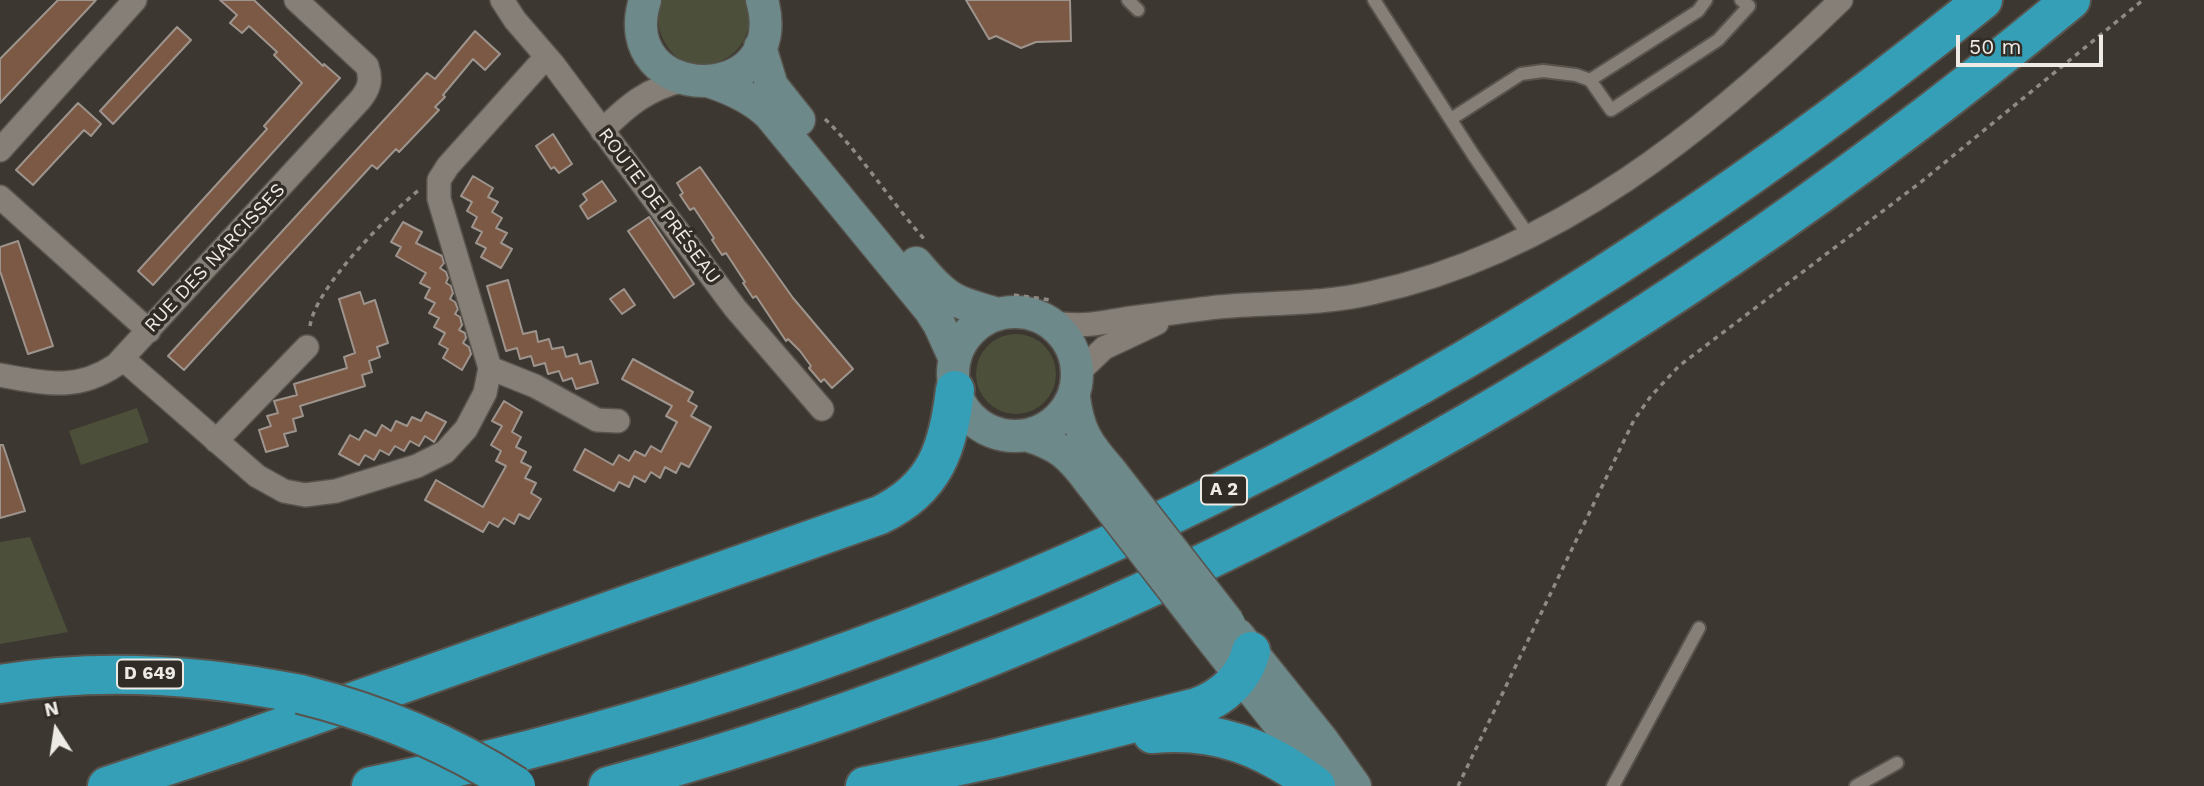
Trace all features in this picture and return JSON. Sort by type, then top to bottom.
[{"type":"highway","name":"A 2","points":[[371,786],[589,733],[700,701],[814,663],[1004,591],[1198,503],[1304,449],[1441,373],[1641,250],[1813,130],[1983,0]]},
{"type":"highway","points":[[608,786],[831,716],[999,653],[1205,562],[1352,487],[1572,360],[1729,258],[1834,185],[1954,95],[2071,0]]},
{"type":"highway","points":[[107,786],[880,515],[912,495],[935,467],[948,436],[955,374]]},
{"type":"highway","points":[[865,786],[997,758],[1197,707],[1224,692],[1232,646]]},
{"type":"highway","name":"D 649","points":[[0,684],[76,675],[150,674],[231,681],[300,694],[345,705],[401,725],[479,763],[516,786]]},
{"type":"highway","points":[[997,758],[1139,736],[1172,732],[1203,733],[1259,750],[1316,786]]},
{"type":"main road","points":[[697,81],[722,80],[742,69],[760,47],[765,26],[764,2]]},
{"type":"main road","points":[[641,15],[659,65],[697,81],[731,89],[762,107],[770,115],[930,310],[939,324],[964,409],[979,424],[998,434],[1026,435],[1060,449],[1074,461],[1100,476]]},
{"type":"main road","points":[[760,47],[777,95],[932,282],[955,301],[1000,304],[1025,312],[1052,311],[1077,360],[1080,430],[1100,476],[1232,646],[1328,786]]},
{"type":"main road","points":[[955,374],[962,341],[1000,304]]},
{"type":"main road","points":[[1026,435],[1052,425],[1067,410],[1076,385]]},
{"type":"main road","points":[[1232,646],[1323,741],[1355,786]]},
{"type":"street","points":[[0,150],[135,0]]},
{"type":"street","name":"RUE DES NARCISSES","points":[[0,375],[54,384],[75,383],[98,376],[124,359],[365,93],[370,79],[363,61],[296,0]]},
{"type":"street","name":"ROUTE DE PRÉSEAU","points":[[502,0],[514,20],[546,57],[735,308],[822,409]]},
{"type":"street","points":[[1052,311],[1085,326],[1234,306],[1331,301],[1369,294],[1442,274],[1488,256],[1606,192],[1684,140],[1751,86],[1841,0]]},
{"type":"street","points":[[623,111],[641,74],[641,15]]},
{"type":"street","points":[[124,359],[257,476],[284,491],[314,495],[336,491],[417,466],[445,452],[466,429],[485,393],[490,368],[439,199],[439,180],[448,166],[546,57]]},
{"type":"street","points":[[602,131],[623,111],[654,89],[697,81]]},
{"type":"street","points":[[0,197],[149,331]]},
{"type":"street","points":[[1076,385],[1094,356],[1112,343],[1186,312]]},
{"type":"street","points":[[216,441],[307,347]]},
{"type":"street","points":[[490,368],[535,386],[597,420],[618,421]]},
{"type":"lane","points":[[1128,0],[1138,10]]},
{"type":"lane","points":[[1374,0],[1529,236]]},
{"type":"lane","points":[[1590,80],[1698,11],[1706,0]]},
{"type":"lane","points":[[1451,119],[1521,74],[1543,71],[1576,75],[1590,80],[1611,110],[1718,40],[1749,6],[1741,0]]},
{"type":"lane","points":[[1613,786],[1699,628]]},
{"type":"lane","points":[[1856,786],[1897,763]]},
{"type":"path","points":[[1458,786],[1634,420],[1668,376],[1889,208],[2143,0]]},
{"type":"path","points":[[818,112],[847,142],[902,214],[932,248]]},
{"type":"path","points":[[307,347],[312,314],[335,275],[410,197],[448,166]]},
{"type":"path","points":[[1000,304],[1052,311]]},
{"type":"green space","points":[[662,0],[745,0],[749,20],[745,37],[736,51],[723,60],[707,65],[691,64],[676,56],[664,41],[658,21]]},
{"type":"green space","points":[[1016,334],[1031,337],[1044,346],[1053,359],[1056,374],[1053,389],[1044,402],[1031,411],[1016,414],[1001,411],[988,402],[979,389],[976,374],[979,359],[988,346],[1001,337]]},
{"type":"green space","points":[[137,408],[149,442],[81,465],[69,431]]},
{"type":"green space","points":[[30,537],[68,632],[0,644],[0,542]]},
{"type":"building","points":[[58,0],[96,0],[0,103],[0,59]]},
{"type":"building","points":[[220,0],[254,0],[323,66],[324,64],[340,78],[153,285],[138,271],[267,129],[264,126],[302,83],[274,55],[277,52],[249,26],[242,33],[230,23],[237,15]]},
{"type":"building","points":[[966,0],[1070,0],[1071,41],[1036,42],[1021,48],[996,36],[989,39]]},
{"type":"building","points":[[177,27],[191,40],[113,124],[100,111]]},
{"type":"building","points":[[475,31],[500,54],[485,70],[473,59],[435,107],[439,110],[399,152],[396,149],[377,169],[372,165],[184,370],[168,356],[427,73],[435,79]]},
{"type":"building","points":[[78,103],[101,124],[91,136],[84,130],[33,185],[16,170]]},
{"type":"building","points":[[553,134],[572,164],[559,173],[554,167],[551,169],[536,146]]},
{"type":"building","points":[[700,167],[793,298],[853,369],[832,388],[824,379],[821,382],[800,351],[788,339],[786,341],[756,296],[753,298],[726,253],[722,255],[694,208],[690,210],[680,195],[683,193],[677,183]]},
{"type":"building","points":[[473,176],[493,188],[488,197],[498,202],[492,212],[502,218],[496,228],[507,233],[501,243],[512,249],[501,268],[481,257],[486,248],[476,243],[482,232],[472,227],[477,217],[467,211],[472,202],[461,196]]},
{"type":"building","points":[[602,181],[616,201],[588,219],[580,206],[587,200],[583,194]]},
{"type":"building","points":[[649,217],[694,284],[674,298],[628,231]]},
{"type":"building","points":[[403,222],[422,232],[416,243],[442,256],[444,263],[440,268],[446,272],[446,283],[451,286],[453,293],[450,299],[455,302],[458,309],[455,314],[460,317],[462,325],[459,330],[465,333],[463,343],[469,347],[471,354],[462,370],[443,358],[448,349],[439,344],[445,333],[434,327],[439,318],[429,313],[435,303],[425,298],[430,288],[420,283],[426,273],[396,256],[401,247],[391,242]]},
{"type":"building","points":[[18,241],[53,346],[28,354],[0,271],[0,247]]},
{"type":"building","points":[[508,280],[523,334],[536,331],[538,342],[549,339],[552,349],[563,347],[566,357],[577,354],[580,364],[591,361],[598,383],[576,389],[572,378],[563,381],[559,371],[548,374],[545,363],[534,366],[531,356],[520,359],[517,348],[506,351],[487,286]]},
{"type":"building","points":[[624,289],[635,305],[622,314],[610,299]]},
{"type":"building","points":[[360,292],[364,304],[375,300],[388,343],[377,347],[380,357],[369,361],[372,372],[362,375],[365,386],[300,406],[303,416],[293,419],[296,431],[284,434],[288,446],[266,452],[259,430],[271,426],[267,416],[278,413],[274,401],[297,395],[294,384],[347,368],[344,357],[355,353],[339,299]]},
{"type":"building","points":[[633,359],[693,392],[688,401],[697,406],[691,416],[711,427],[689,467],[681,463],[676,473],[665,467],[660,478],[651,472],[645,482],[634,476],[629,487],[619,482],[614,491],[574,470],[585,449],[613,465],[619,455],[629,461],[635,451],[645,456],[651,446],[661,452],[677,422],[666,416],[672,406],[622,379]]},
{"type":"building","points":[[504,401],[522,412],[512,432],[521,437],[516,447],[526,452],[521,462],[531,467],[525,478],[536,483],[531,493],[541,499],[529,519],[519,514],[514,524],[504,518],[498,527],[489,522],[483,532],[425,500],[436,480],[483,507],[506,466],[496,461],[501,451],[491,445],[502,426],[492,421]]},
{"type":"building","points":[[426,412],[446,422],[434,442],[425,436],[419,446],[410,441],[404,451],[395,446],[389,455],[380,450],[374,460],[365,455],[359,465],[339,454],[350,435],[359,440],[365,430],[376,436],[382,425],[391,431],[396,421],[407,426],[412,417],[421,421]]},
{"type":"building","points":[[0,445],[3,445],[25,511],[0,518]]}]
